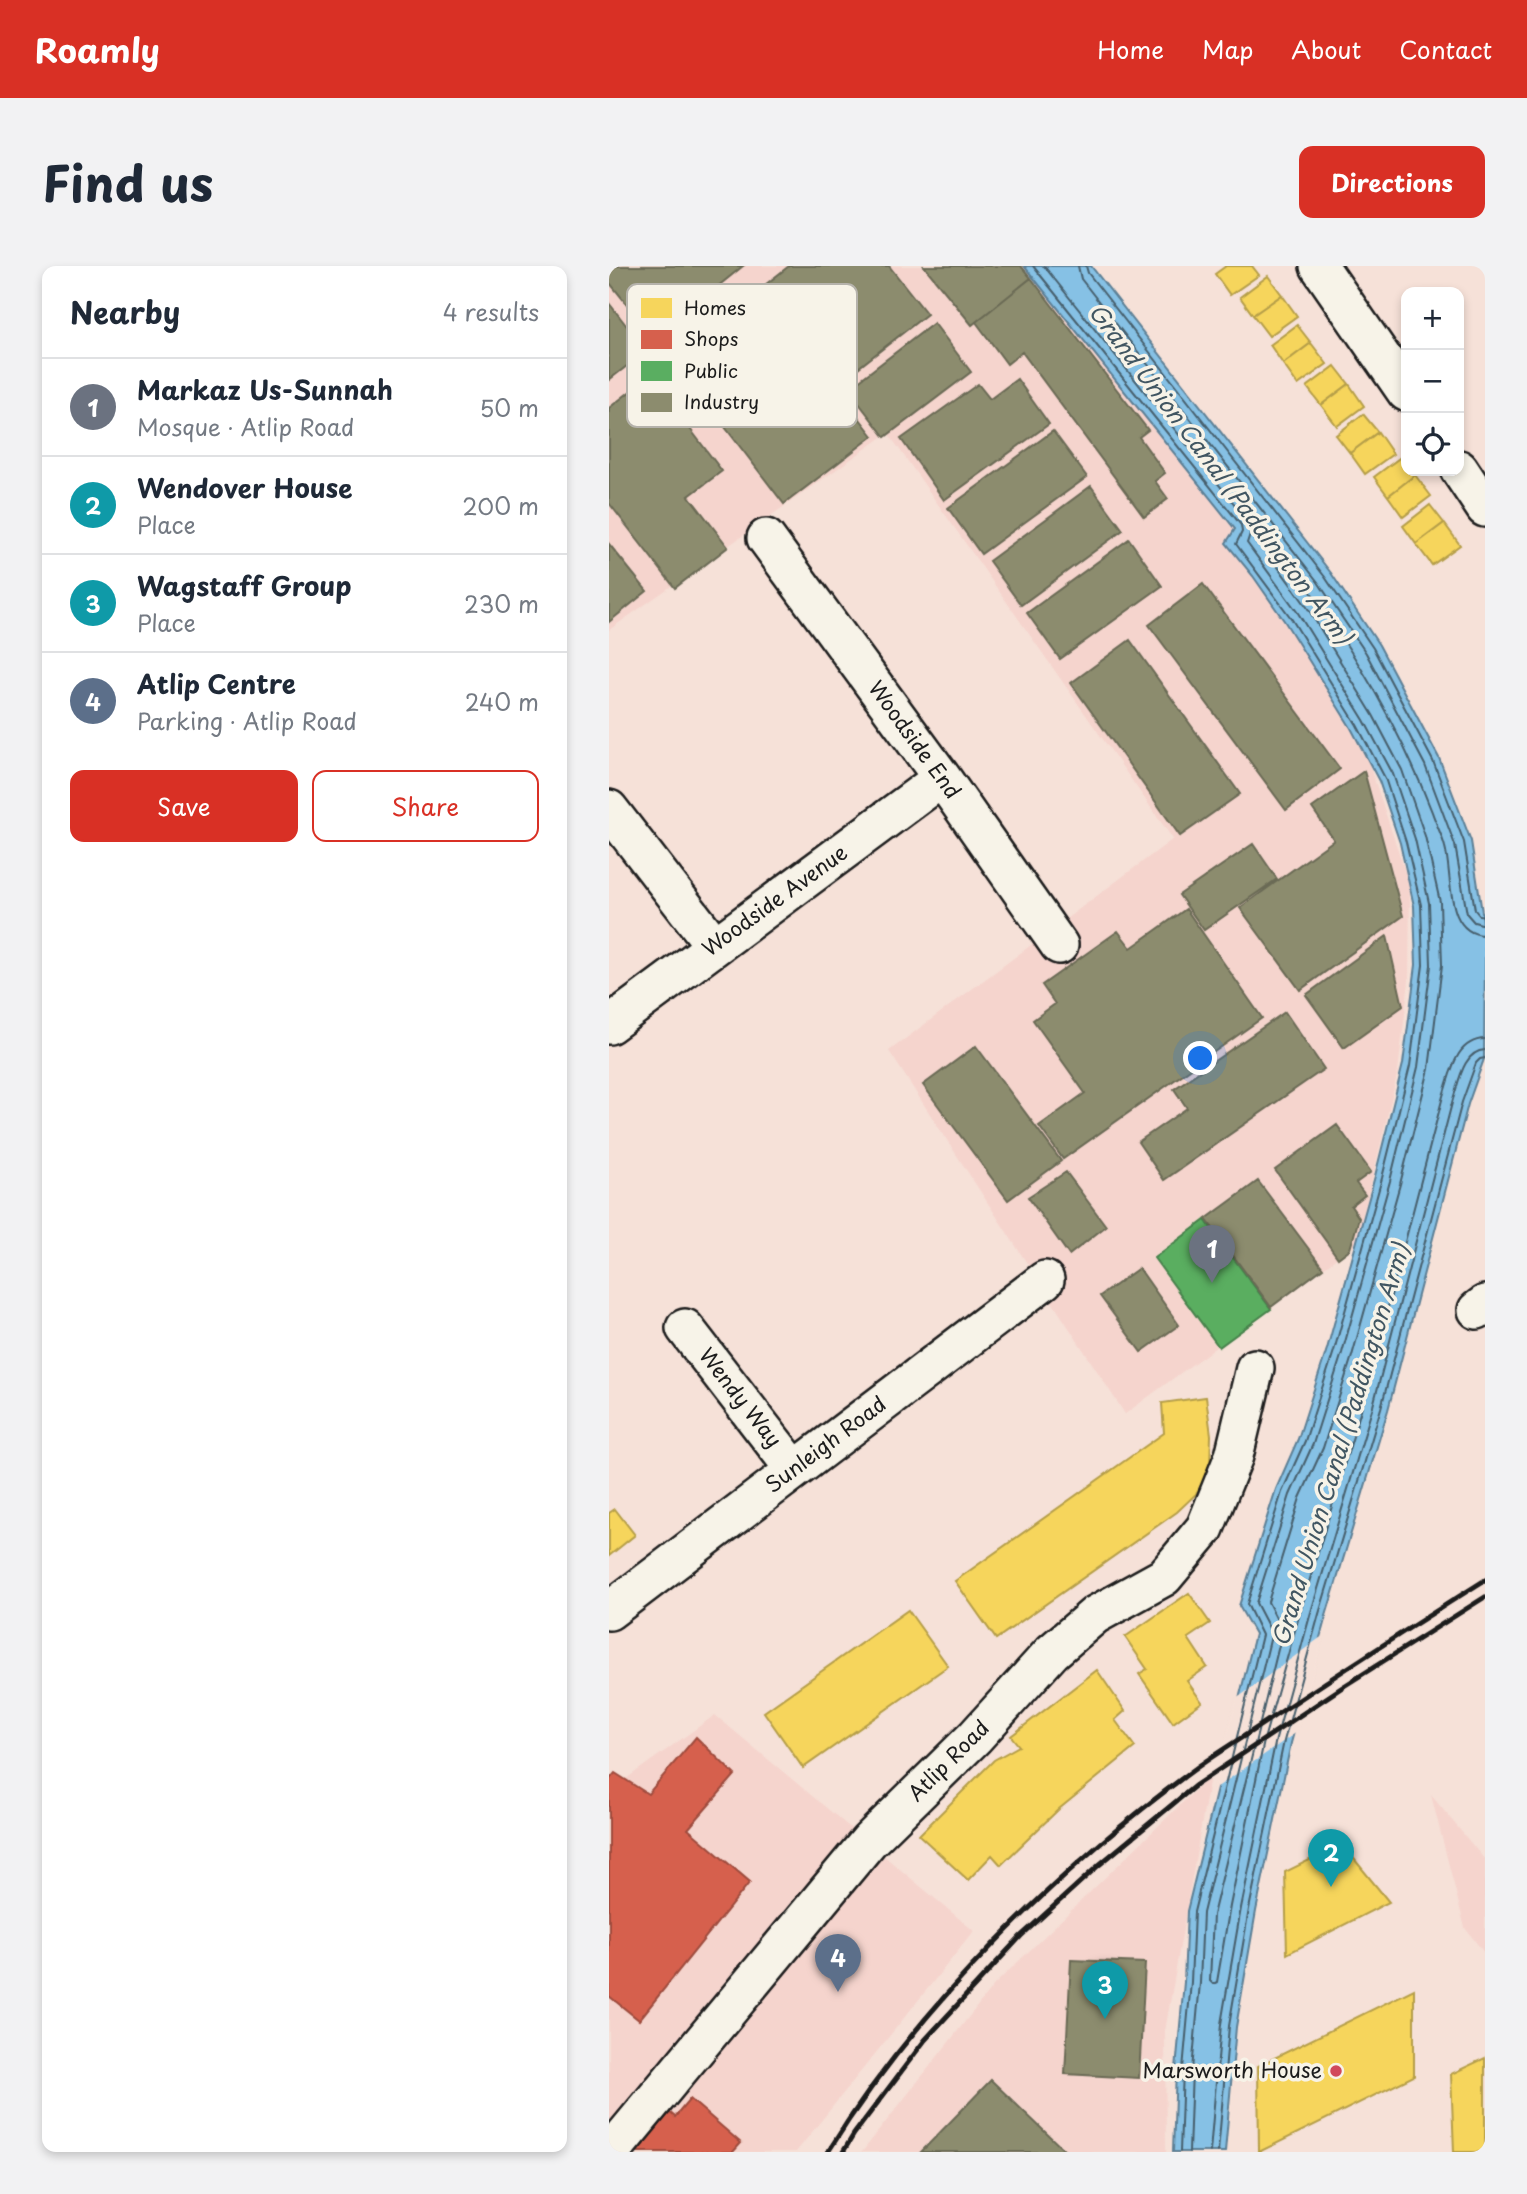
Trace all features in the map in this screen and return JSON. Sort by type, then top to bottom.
[{"type":"street","points":[[1327,268],[1401,384]]},
{"type":"street","points":[[1464,476],[1485,508]]},
{"type":"street","name":"Woodside End","points":[[767,538],[942,778],[1059,945]]},
{"type":"street","name":"Woodside Avenue","points":[[609,1025],[942,778]]},
{"type":"street","points":[[609,809],[714,945]]},
{"type":"street","name":"Sunleigh Road","points":[[609,1611],[1045,1280]]},
{"type":"street","name":"Wendy Way","points":[[685,1328],[794,1469]]},
{"type":"street","name":"Atlip Road","points":[[611,2152],[869,1842],[975,1737],[1052,1652],[1095,1615],[1164,1577],[1205,1528],[1234,1457],[1255,1368]]},
{"type":"shaded area","points":[[609,266],[1027,266],[1263,551],[1353,716],[1410,886],[1409,981],[1398,1071],[1357,1243],[1125,1414],[889,1051],[1173,839],[888,433],[609,630]]},
{"type":"shaded area","points":[[715,1715],[974,1931],[796,2152],[609,2152],[609,1791]]},
{"type":"shaded area","points":[[1210,1776],[1165,2031],[1166,2152],[862,2152],[994,1985]]},
{"type":"shaded area","points":[[1431,1795],[1485,1860],[1485,1954],[1465,1928]]},
{"type":"water","name":"Grand Union Canal (Paddington Arm)","points":[[1024,266],[1091,266],[1331,573],[1379,645],[1439,758],[1471,841],[1482,912],[1485,952],[1484,1059],[1468,1104],[1388,1410],[1291,1743],[1256,1911],[1236,2027],[1225,2152],[1173,2152],[1187,1911],[1255,1634],[1239,1606],[1276,1489],[1298,1439],[1327,1349],[1403,1064],[1416,965],[1414,906],[1400,843],[1379,781],[1351,728],[1285,622],[1226,543],[1235,529]]},
{"type":"pier","points":[[1324,1635],[1297,1732],[1213,1790],[1236,1699]]},
{"type":"building: Homes","points":[[1226,266],[1252,266],[1259,275],[1230,295],[1215,274]]},
{"type":"building: Homes","points":[[1268,276],[1282,295],[1253,315],[1240,297]]},
{"type":"building: Homes","points":[[1282,295],[1297,316],[1269,336],[1253,315]]},
{"type":"building: Homes","points":[[1297,325],[1311,343],[1283,364],[1270,345]]},
{"type":"building: Homes","points":[[1311,343],[1327,364],[1298,385],[1283,364]]},
{"type":"building: Homes","points":[[1335,366],[1349,384],[1321,405],[1307,387]]},
{"type":"building: Homes","points":[[1349,384],[1364,406],[1337,426],[1321,405]]},
{"type":"building: Homes","points":[[1363,414],[1378,432],[1350,453],[1336,435]]},
{"type":"building: Homes","points":[[1378,432],[1393,454],[1365,474],[1350,453]]},
{"type":"building: Homes","points":[[1401,457],[1401,476],[1414,476],[1388,496],[1374,477]]},
{"type":"building: Homes","points":[[1416,476],[1431,496],[1403,517],[1388,496]]},
{"type":"building: Homes","points":[[1430,505],[1444,523],[1416,544],[1403,526]]},
{"type":"building: Homes","points":[[1444,523],[1460,545],[1432,565],[1416,544]]},
{"type":"building: Homes","points":[[1206,1397],[1211,1435],[1210,1469],[1196,1494],[1177,1512],[996,1639],[955,1581],[1164,1433],[1162,1403]]},
{"type":"building: Homes","points":[[615,1509],[635,1535],[609,1556],[609,1513]]},
{"type":"building: Homes","points":[[1189,1593],[1210,1623],[1188,1638],[1207,1667],[1187,1681],[1202,1702],[1173,1723],[1139,1674],[1147,1669],[1125,1637]]},
{"type":"building: Homes","points":[[908,1610],[948,1666],[803,1768],[764,1712]]},
{"type":"building: Homes","points":[[1097,1670],[1125,1711],[1115,1720],[1135,1747],[1059,1809],[1001,1865],[992,1855],[968,1880],[919,1835],[994,1760],[1019,1746],[1011,1736]]},
{"type":"building: Homes","points":[[1342,1844],[1389,1902],[1287,1954],[1285,1872]]},
{"type":"building: Homes","name":"Marsworth House","points":[[1414,1989],[1414,2076],[1259,2152],[1258,2066]]},
{"type":"building: Homes","points":[[1485,2058],[1485,2152],[1454,2152],[1451,2074]]},
{"type":"building: Shops","points":[[696,1737],[735,1775],[688,1829],[750,1882],[639,2020],[609,1996],[609,1780],[615,1773],[648,1794]]},
{"type":"building: Shops","points":[[690,2099],[741,2143],[733,2152],[633,2152],[668,2111],[675,2117]]},
{"type":"building: Public","points":[[1205,1220],[1271,1309],[1219,1347],[1154,1258]]},
{"type":"building: Industry","points":[[609,266],[743,266],[721,284],[627,284],[627,304],[609,282]]},
{"type":"building: Industry","points":[[789,266],[889,266],[927,314],[857,369],[857,284],[766,284]]},
{"type":"building: Industry","points":[[924,266],[1021,266],[1031,278],[972,325]]},
{"type":"building: Industry","points":[[1031,278],[1148,430],[1139,437],[1165,473],[1155,481],[1168,499],[1144,517],[1022,352],[1007,364],[976,322]]},
{"type":"building: Industry","points":[[609,303],[627,326],[627,366],[609,380]]},
{"type":"building: Industry","points":[[934,323],[971,372],[885,437],[857,401],[857,382]]},
{"type":"building: Industry","points":[[1017,379],[1049,424],[944,500],[901,439],[978,384],[990,399]]},
{"type":"building: Industry","points":[[627,394],[627,427],[689,427],[722,471],[689,496],[728,547],[675,588],[609,503],[609,408]]},
{"type":"building: Industry","points":[[857,415],[873,436],[784,504],[725,427],[857,427]]},
{"type":"building: Industry","points":[[1053,431],[1087,477],[981,554],[948,508]]},
{"type":"building: Industry","points":[[1091,486],[1123,530],[1021,605],[989,561]]},
{"type":"building: Industry","points":[[1129,539],[1162,586],[1060,659],[1027,613]]},
{"type":"building: Industry","points":[[609,544],[647,591],[609,622]]},
{"type":"building: Industry","points":[[1203,584],[1340,769],[1286,810],[1149,625]]},
{"type":"building: Industry","points":[[1130,640],[1240,794],[1180,836],[1071,683]]},
{"type":"building: Industry","points":[[1364,771],[1403,916],[1300,990],[1240,908],[1334,840],[1312,808]]},
{"type":"building: Industry","points":[[1253,844],[1277,879],[1204,930],[1179,895]]},
{"type":"building: Industry","points":[[1186,909],[1262,1018],[1063,1159],[1039,1126],[1085,1093],[1033,1020],[1055,1004],[1042,985],[1118,931],[1131,948]]},
{"type":"building: Industry","points":[[1387,936],[1403,1006],[1344,1048],[1306,995]]},
{"type":"building: Industry","points":[[1285,1012],[1324,1069],[1164,1180],[1138,1142],[1187,1108],[1174,1089]]},
{"type":"building: Industry","points":[[976,1046],[1061,1161],[1008,1200],[923,1085]]},
{"type":"building: Industry","points":[[1337,1125],[1371,1172],[1356,1183],[1365,1195],[1351,1206],[1359,1218],[1350,1249],[1338,1258],[1275,1170]]},
{"type":"building: Industry","points":[[1066,1172],[1106,1226],[1069,1255],[1028,1197]]},
{"type":"building: Industry","points":[[1258,1181],[1323,1268],[1271,1307],[1206,1219]]},
{"type":"building: Industry","points":[[1139,1268],[1179,1325],[1141,1352],[1100,1296]]},
{"type":"building: Industry","points":[[1071,1960],[1145,1963],[1139,2078],[1065,2074]]},
{"type":"building: Industry","points":[[991,2080],[1066,2152],[921,2152]]},
{"type":"railway","points":[[828,2152],[903,2046],[946,1995],[992,1945],[1090,1852],[1210,1758],[1485,1580]]},
{"type":"railway","points":[[843,2152],[925,2040],[1021,1936],[1099,1865],[1196,1785],[1344,1686],[1485,1597]]},
{"type":"place","name":"Markaz Us-Sunnah","points":[[1212,1283]]},
{"type":"place","name":"Wendover House","points":[[1331,1887]]},
{"type":"place","name":"Atlip Centre","points":[[838,1992]]},
{"type":"place","name":"Wagstaff Group","points":[[1105,2019]]},
{"type":"place","name":"Marsworth House","points":[[1336,2071]]}]
